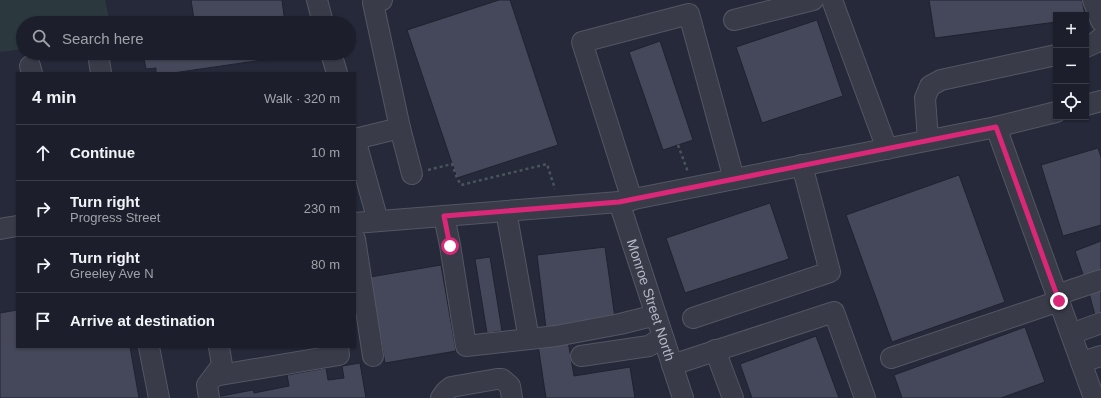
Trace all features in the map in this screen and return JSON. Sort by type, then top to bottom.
[{"type":"street","points":[[317,0],[321,16]]},
{"type":"street","points":[[382,0],[372,2],[400,128],[412,174]]},
{"type":"street","points":[[734,20],[813,0]]},
{"type":"street","points":[[832,0],[887,149]]},
{"type":"street","points":[[1093,0],[1101,21]]},
{"type":"street","name":"Monroe Street North","points":[[683,398],[656,315],[582,42],[689,14],[734,179]]},
{"type":"street","points":[[1089,46],[1101,38]]},
{"type":"street","points":[[928,140],[925,98],[930,86],[941,80],[1053,56]]},
{"type":"street","points":[[333,60],[337,72]]},
{"type":"street","points":[[1089,104],[1101,101]]},
{"type":"street","points":[[356,223],[625,201],[996,127],[1053,113]]},
{"type":"street","points":[[996,127],[1094,398]]},
{"type":"street","points":[[356,139],[400,128]]},
{"type":"street","points":[[356,143],[378,221]]},
{"type":"street","points":[[693,318],[830,272],[802,166]]},
{"type":"street","points":[[506,211],[529,339]]},
{"type":"street","points":[[444,216],[466,346],[556,336],[620,324],[656,315]]},
{"type":"street","points":[[0,229],[16,226]]},
{"type":"street","points":[[356,252],[372,356]]},
{"type":"street","points":[[890,358],[1058,298],[1101,280]]},
{"type":"street","points":[[672,365],[834,312],[865,398]]},
{"type":"street","points":[[1071,334],[1101,323]]},
{"type":"street","points":[[581,356],[649,346],[663,337]]},
{"type":"street","points":[[149,348],[159,398]]},
{"type":"street","points":[[209,398],[207,385],[222,365],[219,348]]},
{"type":"street","points":[[214,376],[339,355],[338,348]]},
{"type":"street","points":[[715,350],[732,398]]},
{"type":"street","points":[[1081,362],[1101,356]]},
{"type":"street","points":[[441,398],[451,387],[502,379],[510,386],[512,398]]},
{"type":"path","points":[[678,145],[693,187]]},
{"type":"path","points":[[412,174],[452,164],[461,185],[548,164],[561,207]]},
{"type":"shaded area","points":[[0,0],[105,0],[108,16],[16,16],[16,50],[0,52]]},
{"type":"building","points":[[191,0],[282,0],[284,16],[194,16]]},
{"type":"building","points":[[499,0],[510,0],[558,145],[457,178],[407,30]]},
{"type":"building","points":[[929,0],[1082,0],[1084,12],[1053,12],[1053,22],[935,38]]},
{"type":"building","points":[[817,20],[843,96],[762,123],[736,47]]},
{"type":"building","points":[[660,41],[693,140],[663,150],[629,52]]},
{"type":"building","points":[[144,60],[262,60],[180,72],[156,72],[156,68],[146,69]]},
{"type":"building","points":[[1098,148],[1101,157],[1101,225],[1063,236],[1041,165]]},
{"type":"building","points":[[959,175],[1005,302],[892,342],[846,215]]},
{"type":"building","points":[[770,203],[789,259],[685,293],[666,238]]},
{"type":"building","points":[[1101,241],[1101,275],[1085,280],[1075,251]]},
{"type":"building","points":[[605,247],[615,318],[546,328],[537,255]]},
{"type":"building","points":[[490,257],[502,331],[487,333],[475,259]]},
{"type":"building","points":[[441,265],[456,351],[385,363],[370,277]]},
{"type":"building","points":[[1101,286],[1101,318],[1096,319],[1088,289]]},
{"type":"building","points":[[16,310],[16,348],[130,348],[139,398],[0,398],[0,313]]},
{"type":"building","points":[[1025,327],[1045,382],[1001,398],[902,398],[894,375]]},
{"type":"building","points":[[816,336],[839,398],[752,398],[740,364]]},
{"type":"building","points":[[568,341],[574,376],[630,367],[635,398],[546,398],[538,345]]},
{"type":"building","points":[[360,363],[366,398],[216,398],[253,390],[254,393],[289,386],[287,375],[326,368],[328,380],[344,378],[342,366]]},
{"type":"route","points":[[450,246],[444,216],[619,202],[996,127],[1059,301]]}]
